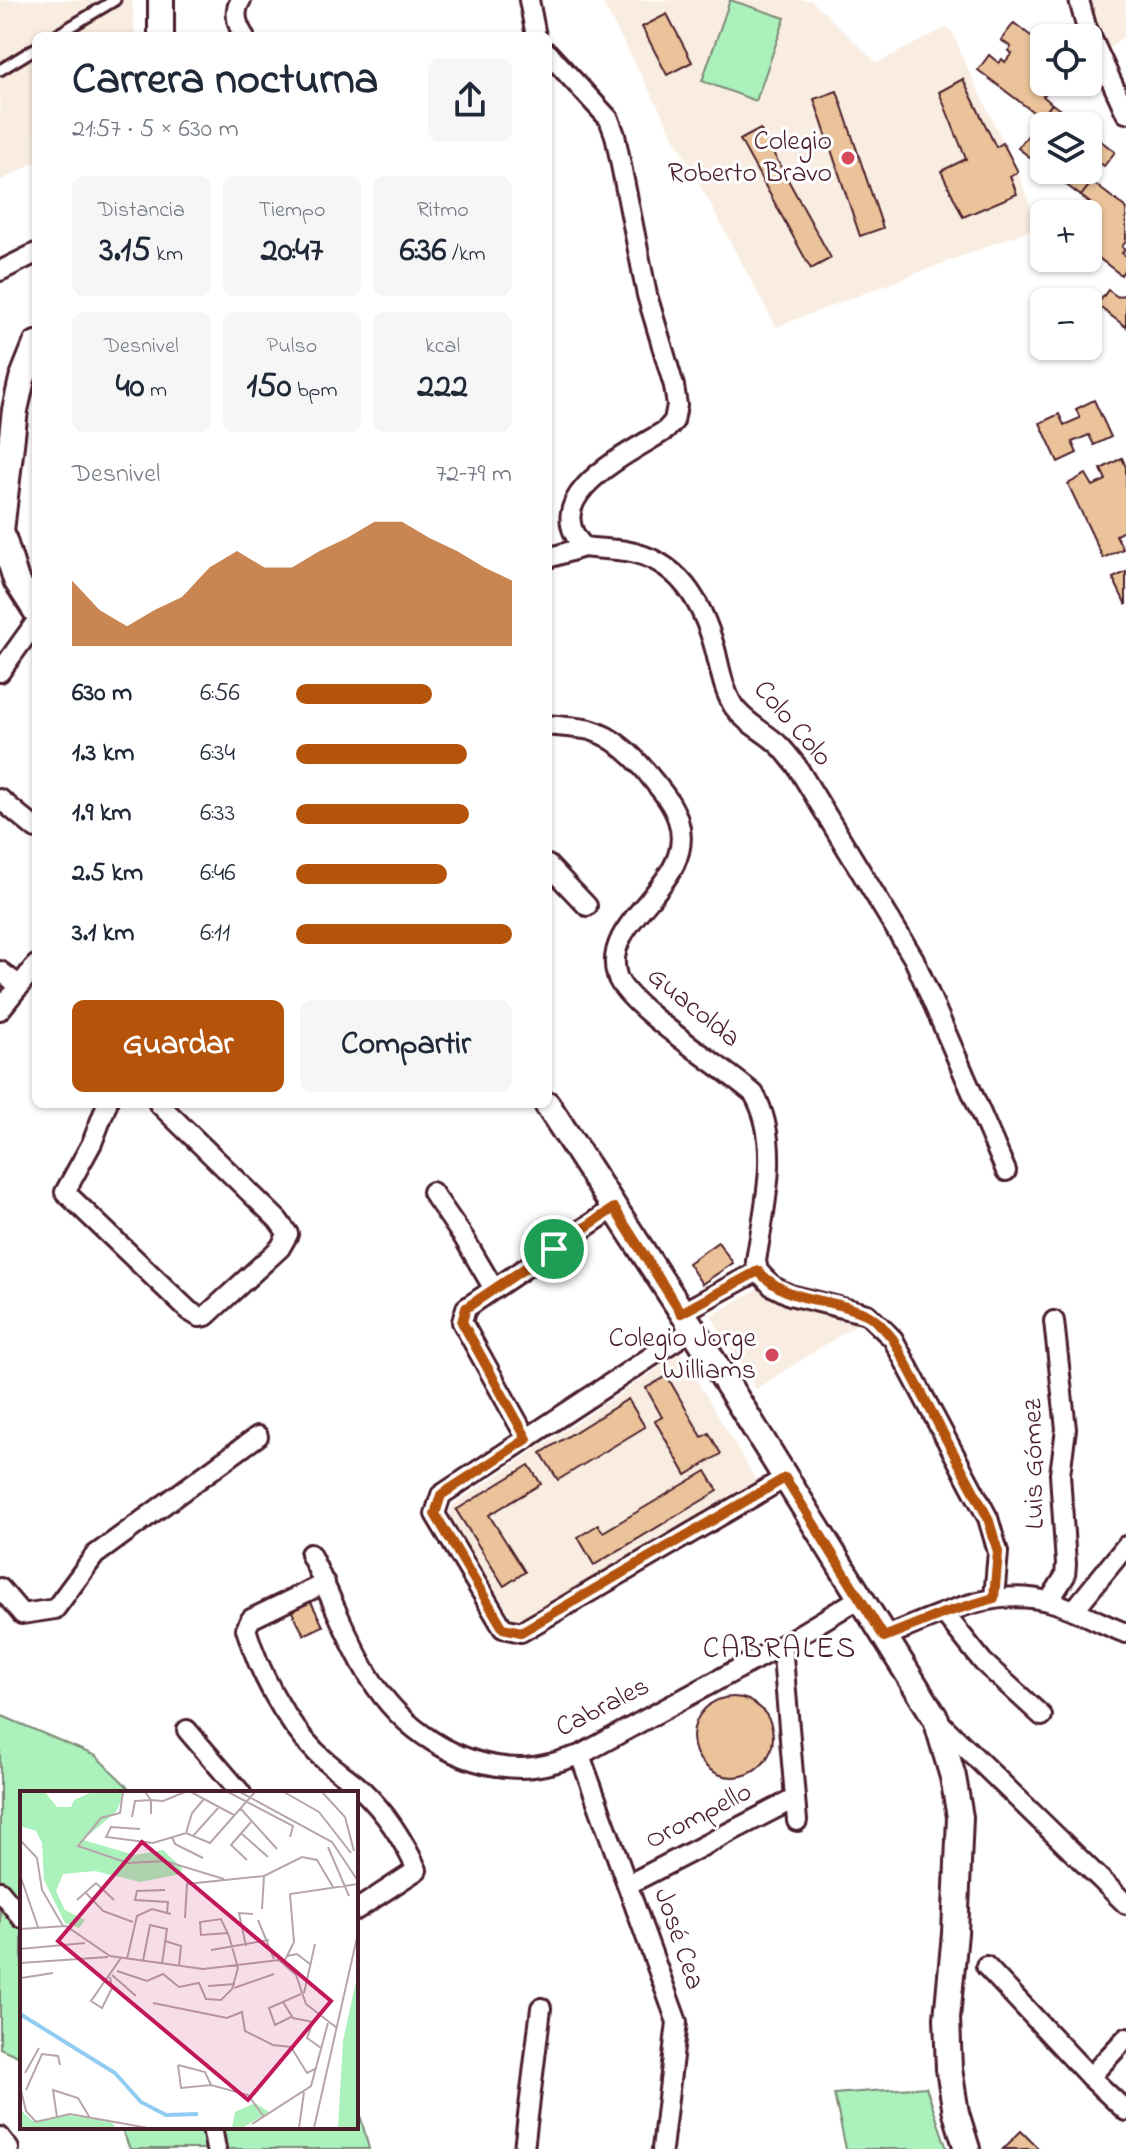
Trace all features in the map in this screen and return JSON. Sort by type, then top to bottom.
[{"type":"main road","points":[[161,0],[161,32]]},
{"type":"main road","points":[[32,354],[15,410],[1,531],[16,580],[32,605]]},
{"type":"main road","points":[[550,1108],[936,1719],[953,1777],[960,1817],[956,1918],[947,2018],[949,2069],[956,2113],[967,2149]]},
{"type":"street","points":[[241,0],[236,16],[242,32]]},
{"type":"street","points":[[529,0],[535,32]]},
{"type":"street","points":[[1079,0],[1086,26],[1126,113]]},
{"type":"street","points":[[552,57],[609,119],[615,135],[647,295],[677,405],[674,421],[666,430],[590,478],[575,497],[571,515],[572,529],[584,547],[552,557]]},
{"type":"street","points":[[0,271],[32,255]]},
{"type":"street","name":"Colo Colo","points":[[584,547],[629,551],[652,560],[673,573],[693,593],[706,618],[733,705],[744,718],[780,746],[796,765],[914,959],[1006,1171]]},
{"type":"street","points":[[0,672],[32,628]]},
{"type":"street","name":"Guacolda","points":[[552,726],[592,731],[609,739],[643,767],[669,802],[678,820],[681,841],[679,856],[671,872],[618,944],[614,962],[617,976],[632,1000],[739,1081],[754,1094],[765,1112],[769,1131],[766,1191],[756,1261],[758,1271]]},
{"type":"street","points":[[0,799],[32,826]]},
{"type":"street","points":[[552,869],[587,906]]},
{"type":"street","points":[[0,1010],[32,970]]},
{"type":"street","points":[[0,971],[20,986]]},
{"type":"street","points":[[105,1108],[92,1143],[65,1192],[189,1311],[199,1317],[212,1311],[280,1248],[288,1234],[163,1108]]},
{"type":"street","points":[[432,1192],[494,1289]]},
{"type":"street","points":[[527,1439],[462,1322],[466,1308],[614,1208]]},
{"type":"street","points":[[785,1478],[521,1632],[503,1628],[435,1514],[441,1495],[527,1439],[758,1271],[772,1286],[790,1295],[867,1314],[893,1339],[988,1518],[998,1552],[994,1598]]},
{"type":"street","name":"Luis Gómez","points":[[1049,1601],[1065,1576],[1066,1564],[1060,1474],[1066,1429],[1054,1321]]},
{"type":"street","points":[[0,1588],[22,1614],[55,1609],[95,1555],[258,1436]]},
{"type":"street","points":[[1074,1610],[1126,1546]]},
{"type":"street","name":"Cabrales","points":[[310,1554],[368,1674],[387,1701],[423,1735],[442,1748],[483,1764],[534,1767],[580,1755],[782,1645],[860,1598]]},
{"type":"street","points":[[325,1583],[251,1619],[246,1629],[280,1704],[294,1726],[315,1752],[362,1790],[380,1810],[399,1836],[417,1870],[358,1909]]},
{"type":"street","points":[[884,1637],[944,1613],[994,1598],[1049,1601],[1126,1633]]},
{"type":"street","points":[[944,1613],[983,1662],[1042,1716]]},
{"type":"street","name":"Orompello","points":[[782,1645],[797,1821]]},
{"type":"street","points":[[936,1719],[1126,1904]]},
{"type":"street","points":[[187,1730],[239,1791]]},
{"type":"street","name":"José Cea","points":[[580,1755],[677,2022],[662,2149]]},
{"type":"street","name":"Orompello","points":[[629,1884],[794,1799]]},
{"type":"street","points":[[0,1891],[20,1916]]},
{"type":"street","points":[[986,1966],[1126,2111]]},
{"type":"street","points":[[524,2149],[541,2008]]},
{"type":"street","points":[[1090,2077],[1126,2038]]},
{"type":"street","points":[[212,2129],[216,2149]]},
{"type":"street","points":[[0,2137],[9,2149]]},
{"type":"lane","points":[[62,32],[115,0]]},
{"type":"lane","points":[[0,70],[32,50]]},
{"type":"shaded area","points":[[0,0],[132,0],[135,32],[32,32],[32,164],[0,181]]},
{"type":"shaded area","name":"Colegio Roberto Bravo","points":[[601,0],[811,0],[877,63],[947,27],[953,33],[1018,172],[1030,205],[1030,230],[776,327]]},
{"type":"shaded area","points":[[1088,0],[1126,0],[1126,34],[1106,51],[1102,24],[1096,24]]},
{"type":"shaded area","name":"Colegio Jorge Williams","points":[[759,1288],[862,1321],[756,1389],[711,1316]]},
{"type":"shaded area","points":[[681,1353],[757,1482],[530,1615],[521,1620],[513,1618],[451,1520],[450,1511],[454,1504]]},
{"type":"green space","points":[[730,0],[785,18],[756,101],[702,81]]},
{"type":"green space","points":[[0,1715],[96,1756],[132,1791],[20,1791],[20,2057],[0,2048]]},
{"type":"green space","points":[[926,2087],[947,2149],[846,2149],[834,2094]]},
{"type":"green space","points":[[358,2107],[369,2149],[130,2149],[122,2129],[358,2129]]},
{"type":"building","points":[[667,14],[692,62],[667,75],[642,27]]},
{"type":"building","points":[[1014,23],[1030,35],[1030,96],[1043,96],[1052,104],[1046,112],[1033,112],[978,70],[989,55],[999,63],[1002,59],[1005,62],[1012,53],[1008,51],[1011,47],[1001,40]]},
{"type":"building","points":[[963,79],[996,147],[1003,143],[1018,172],[1010,176],[1017,194],[963,217],[941,171],[966,159],[939,92]]},
{"type":"building","points":[[837,91],[883,228],[860,236],[814,99]]},
{"type":"building","points":[[1052,104],[1063,112],[1046,112]]},
{"type":"building","points":[[760,129],[831,258],[811,269],[740,140]]},
{"type":"building","points":[[1029,134],[1030,135],[1030,157],[1018,148]]},
{"type":"building","points":[[1102,142],[1115,152],[1102,165]]},
{"type":"building","points":[[1065,184],[1090,184],[1081,196]]},
{"type":"building","points":[[1090,184],[1095,184],[1126,208],[1126,241],[1122,253],[1126,256],[1126,267],[1121,275],[1102,261],[1102,200],[1086,200],[1081,196]]},
{"type":"building","points":[[1108,290],[1118,297],[1126,294],[1126,327],[1102,309],[1102,298]]},
{"type":"building","points":[[1094,400],[1111,437],[1094,445],[1089,435],[1072,442],[1077,453],[1058,462],[1040,423],[1059,414],[1064,425],[1080,418],[1076,409]]},
{"type":"building","points":[[1122,458],[1126,467],[1126,530],[1116,535],[1123,549],[1103,558],[1068,484],[1086,474],[1093,486],[1106,480],[1101,469]]},
{"type":"building","points":[[1126,572],[1126,605],[1113,578]]},
{"type":"building","points":[[718,1242],[733,1263],[702,1284],[688,1263]]},
{"type":"building","points":[[667,1376],[702,1437],[709,1433],[721,1454],[686,1475],[655,1421],[662,1417],[646,1388]]},
{"type":"building","points":[[628,1399],[645,1427],[558,1480],[541,1453]]},
{"type":"building","points":[[529,1465],[541,1484],[489,1515],[525,1572],[504,1586],[456,1510]]},
{"type":"building","points":[[706,1471],[718,1491],[594,1565],[578,1537],[598,1525],[603,1532]]},
{"type":"building","points":[[310,1600],[323,1626],[304,1635],[291,1610]]},
{"type":"building","points":[[733,1697],[748,1700],[761,1709],[770,1722],[773,1737],[770,1752],[761,1765],[748,1774],[733,1777],[718,1774],[705,1765],[696,1752],[693,1737],[696,1722],[705,1709],[718,1700]]},
{"type":"building","points":[[1021,2131],[1039,2149],[1003,2149]]},
{"type":"place","name":"Colegio Roberto Bravo","points":[[848,158]]},
{"type":"place","name":"Colegio Jorge Williams","points":[[772,1355]]},
{"type":"district","name":"CABRALES","points":[[780,1650]]},
{"type":"route","points":[[614,1208],[681,1313],[758,1271],[772,1286],[790,1295],[867,1314],[880,1324],[893,1339],[988,1518],[998,1552],[994,1598],[969,1604],[884,1637],[785,1478],[521,1632],[503,1628],[435,1514],[441,1495],[527,1439],[462,1322],[466,1308],[554,1249],[614,1208]]}]
